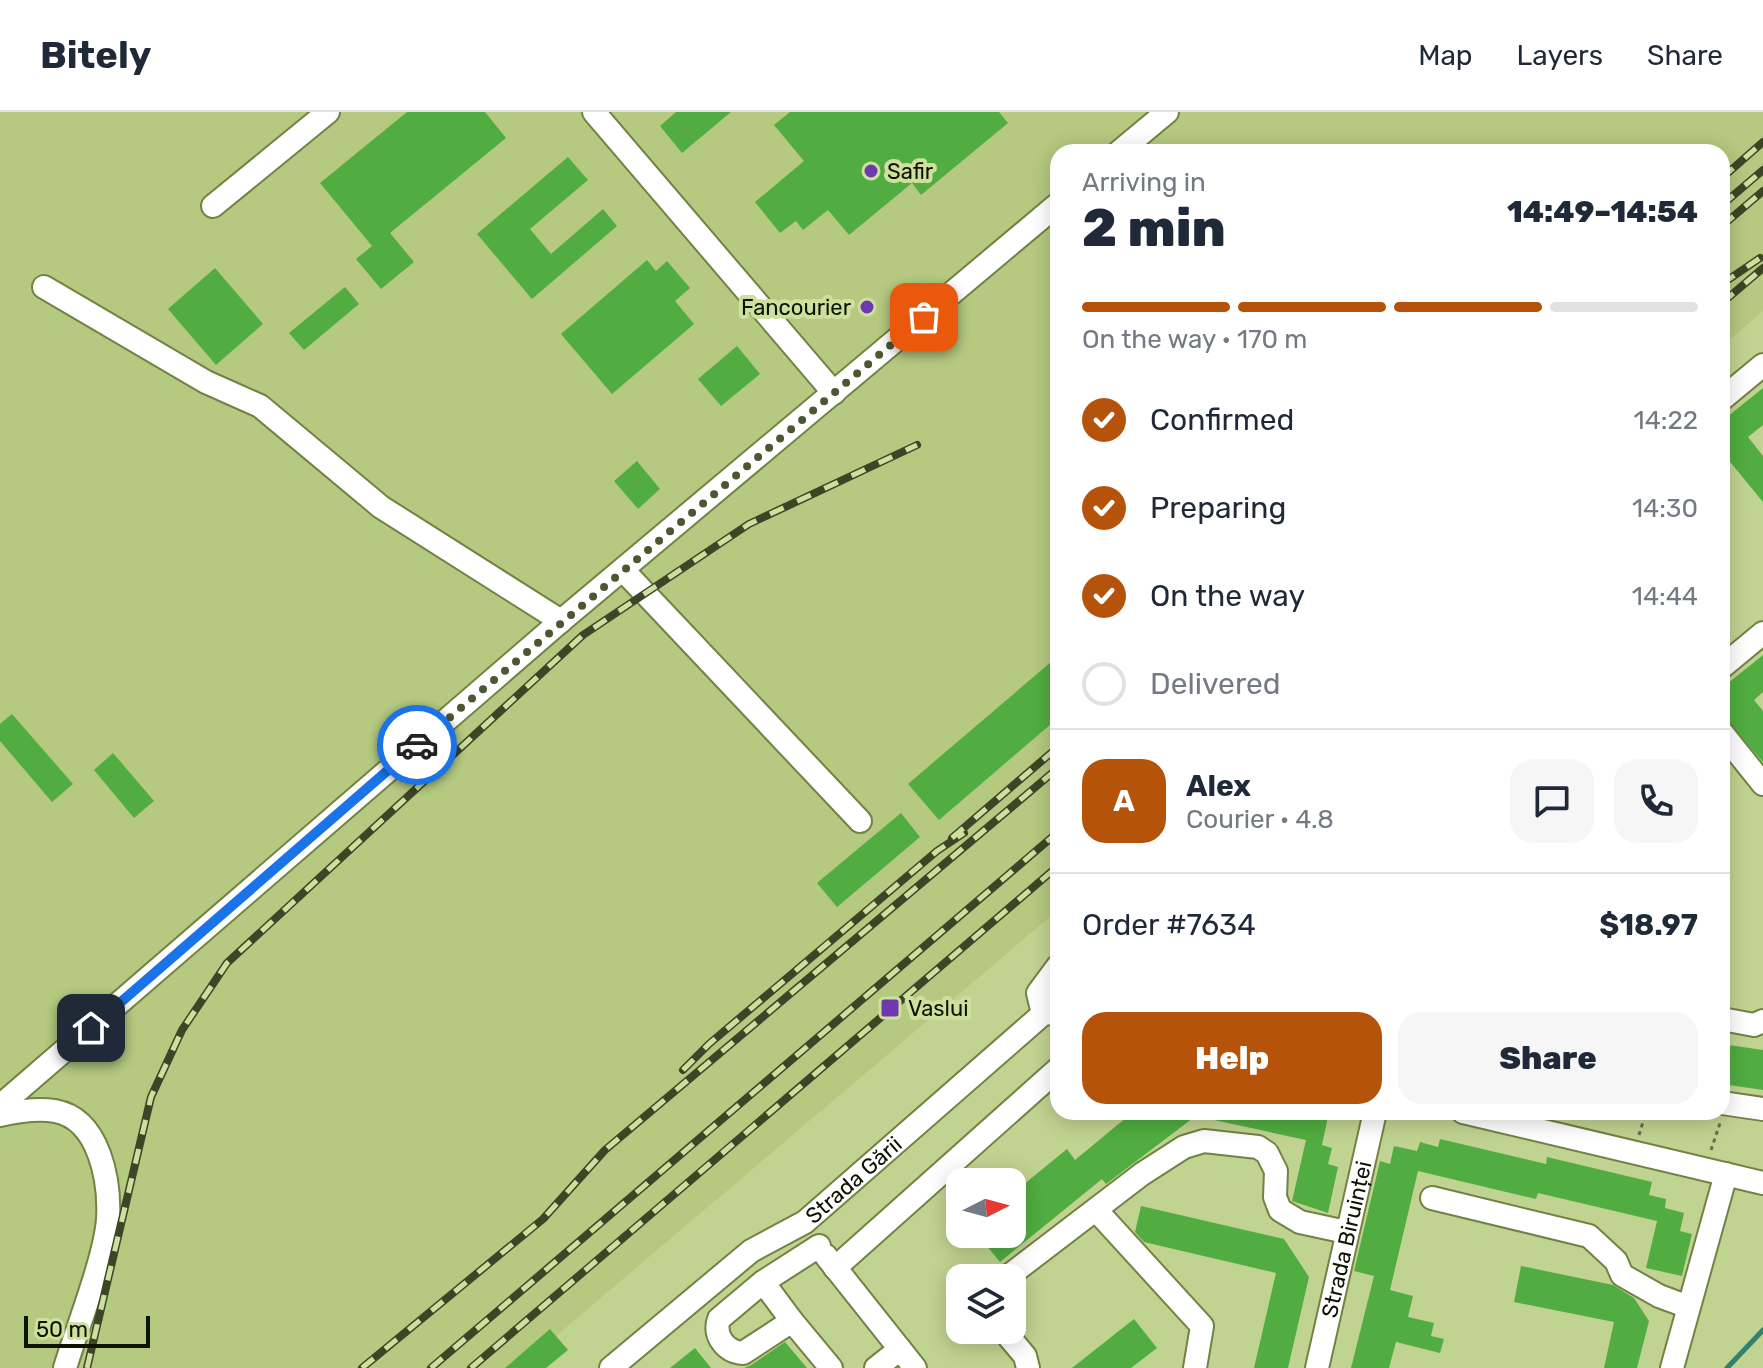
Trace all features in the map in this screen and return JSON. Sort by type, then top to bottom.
[{"type":"street","points":[[213,206],[328,112]]},
{"type":"street","points":[[594,112],[834,393]]},
{"type":"street","points":[[1129,144],[1167,112]]},
{"type":"street","points":[[0,1106],[561,621],[1050,211]]},
{"type":"street","points":[[44,287],[206,382],[260,406],[381,507],[561,621]]},
{"type":"street","points":[[1730,392],[1763,365]]},
{"type":"street","points":[[623,570],[860,821]]},
{"type":"street","points":[[1730,660],[1763,633]]},
{"type":"street","points":[[1730,743],[1763,784]]},
{"type":"street","name":"Strada Gării","points":[[611,1368],[751,1251],[805,1222],[1050,1013],[1038,993],[1050,977]]},
{"type":"street","points":[[1730,1020],[1754,1025],[1763,1021]]},
{"type":"street","points":[[835,1268],[1050,1076]]},
{"type":"street","points":[[1730,1105],[1763,1109]]},
{"type":"street","points":[[0,1115],[25,1110],[58,1111],[83,1125],[97,1148],[105,1181],[108,1220],[65,1368]]},
{"type":"street","name":"Strada Biruinței","points":[[1317,1368],[1373,1120]]},
{"type":"street","points":[[1497,1120],[1763,1183]]},
{"type":"street","points":[[1025,1264],[1184,1147],[1204,1141],[1258,1147],[1267,1153],[1276,1171],[1275,1197],[1280,1210],[1287,1216],[1346,1232]]},
{"type":"street","points":[[1672,1368],[1715,1172]]},
{"type":"street","points":[[1432,1198],[1589,1236],[1616,1261],[1622,1275],[1659,1296],[1686,1306]]},
{"type":"street","points":[[1096,1210],[1202,1326],[1195,1368]]},
{"type":"street","points":[[805,1222],[835,1268],[915,1368]]},
{"type":"street","points":[[792,1321],[750,1351],[733,1352],[719,1339],[716,1327],[719,1319],[763,1282],[819,1246]]},
{"type":"street","points":[[763,1282],[831,1368]]},
{"type":"street","points":[[1015,1344],[1025,1356],[1028,1368]]},
{"type":"street","points":[[876,1368],[900,1349]]},
{"type":"path","points":[[1635,1152],[1644,1120]]},
{"type":"path","points":[[1715,1172],[1722,1120]]},
{"type":"shaded area","points":[[0,112],[1763,112],[1763,311],[1730,339],[1730,144],[1050,144],[1050,917],[518,1368],[0,1368]]},
{"type":"building","points":[[407,112],[485,112],[506,138],[390,233],[414,262],[381,289],[356,259],[372,246],[320,183]]},
{"type":"building","points":[[676,112],[731,112],[682,153],[660,126]]},
{"type":"building","name":"Safir","points":[[790,112],[999,112],[1008,123],[921,195],[912,183],[849,235],[828,210],[803,230],[796,221],[780,233],[755,202],[804,161],[774,125]]},
{"type":"building","points":[[568,157],[588,180],[530,229],[551,254],[603,209],[617,226],[532,299],[477,234]]},
{"type":"building","points":[[647,260],[656,271],[667,261],[690,288],[675,301],[694,324],[612,394],[561,334]]},
{"type":"building","points":[[215,268],[263,324],[216,365],[168,309]]},
{"type":"building","points":[[345,287],[359,304],[304,350],[289,333]]},
{"type":"building","points":[[737,346],[760,374],[721,406],[698,379]]},
{"type":"building","points":[[1763,388],[1763,425],[1748,437],[1763,456],[1763,502],[1730,462],[1730,415]]},
{"type":"building","points":[[637,461],[660,489],[638,509],[614,481]]},
{"type":"building","points":[[1763,655],[1763,692],[1754,700],[1763,711],[1763,762],[1730,724],[1730,682]]},
{"type":"building","points":[[1050,663],[1050,725],[939,820],[908,784]]},
{"type":"building","points":[[12,714],[73,784],[52,802],[0,741],[0,724]]},
{"type":"building","points":[[113,753],[154,801],[134,818],[94,770]]},
{"type":"building","points":[[901,813],[920,837],[837,907],[817,883]]},
{"type":"building","points":[[1730,1045],[1763,1050],[1763,1090],[1730,1085]]},
{"type":"building","points":[[1123,1120],[1190,1120],[1106,1184],[1102,1179],[1026,1241],[1026,1183],[1067,1149],[1075,1160]]},
{"type":"building","points":[[1214,1120],[1327,1120],[1322,1145],[1332,1148],[1328,1164],[1338,1167],[1328,1213],[1292,1201],[1306,1140]]},
{"type":"building","points":[[1440,1139],[1546,1164],[1547,1157],[1652,1182],[1649,1195],[1666,1199],[1665,1208],[1684,1213],[1680,1231],[1692,1234],[1682,1276],[1646,1268],[1657,1221],[1538,1193],[1536,1199],[1418,1171],[1390,1290],[1413,1296],[1408,1317],[1434,1323],[1431,1336],[1444,1339],[1440,1353],[1396,1342],[1389,1368],[1351,1368],[1374,1276],[1354,1271],[1380,1161],[1390,1164],[1394,1146],[1417,1151],[1420,1142],[1438,1147]]},
{"type":"building","points":[[1141,1206],[1284,1239],[1309,1277],[1288,1368],[1254,1368],[1276,1273],[1144,1242],[1135,1232]]},
{"type":"building","points":[[988,1248],[1017,1248],[1000,1262]]},
{"type":"building","points":[[1521,1266],[1613,1285],[1634,1298],[1649,1321],[1637,1368],[1604,1368],[1614,1322],[1514,1302]]},
{"type":"building","points":[[1134,1319],[1157,1348],[1131,1368],[1072,1368]]},
{"type":"building","points":[[550,1329],[568,1350],[546,1368],[505,1368]]},
{"type":"building","points":[[785,1342],[807,1368],[744,1368],[751,1365]]},
{"type":"building","points":[[695,1348],[711,1368],[670,1368]]},
{"type":"waterway","points":[[1727,1368],[1763,1330]]},
{"type":"railway","points":[[1730,171],[1763,142]]},
{"type":"railway","points":[[1730,198],[1763,170]]},
{"type":"railway","points":[[1730,219],[1763,191]]},
{"type":"railway","points":[[1730,279],[1760,258]]},
{"type":"railway","points":[[1730,296],[1763,268]]},
{"type":"railway","points":[[87,1368],[151,1097],[182,1030],[227,963],[583,635],[749,524],[917,445]]},
{"type":"railway","points":[[952,838],[1050,754]]},
{"type":"railway","points":[[362,1368],[543,1219],[605,1150],[1050,775]]},
{"type":"railway","points":[[683,1070],[709,1044],[937,851],[964,833]]},
{"type":"railway","points":[[431,1368],[1050,839]]},
{"type":"railway","points":[[471,1368],[1050,873]]},
{"type":"way so far","points":[[417,745],[924,317]]},
{"type":"place","name":"Safir","points":[[871,171]]},
{"type":"place","name":"Fancourier","points":[[867,307]]},
{"type":"place","name":"Vaslui","points":[[890,1008]]},
{"type":"route","points":[[91,1028],[417,745]]}]
